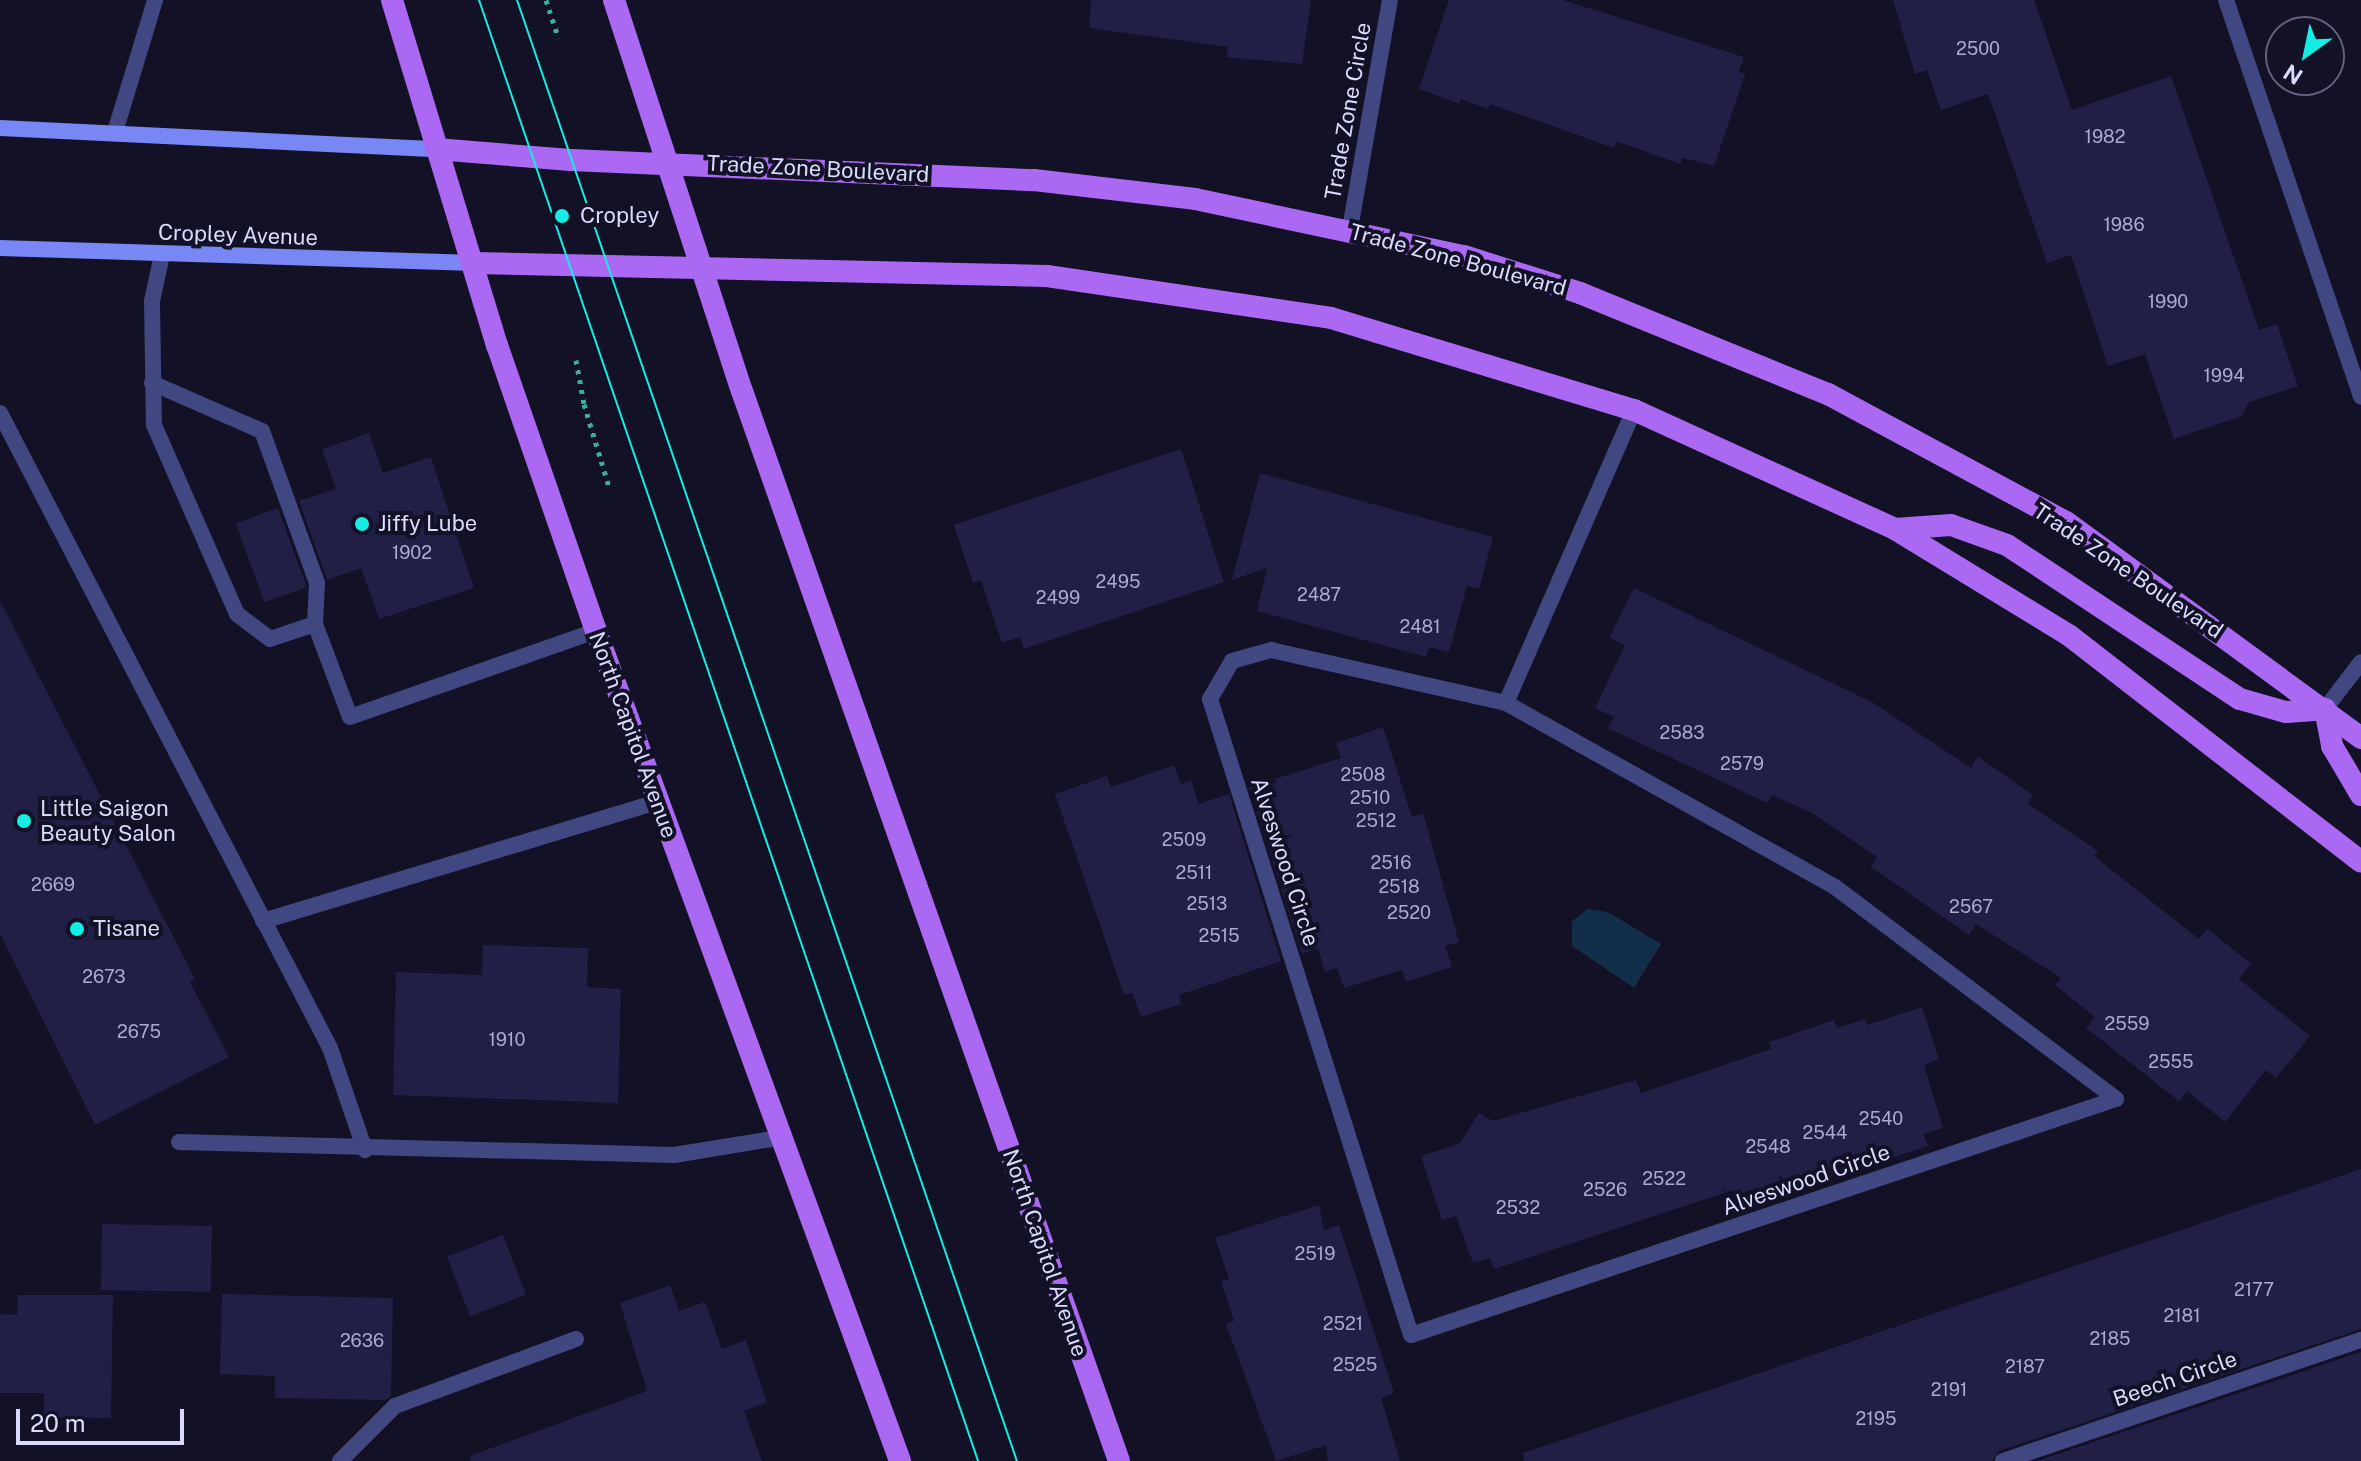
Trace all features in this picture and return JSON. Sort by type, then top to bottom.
[{"type":"main road","name":"North Capitol Avenue","points":[[392,0],[436,149],[475,263],[497,345],[596,631],[778,1138],[900,1461]]},
{"type":"main road","name":"North Capitol Avenue","points":[[614,0],[703,264],[742,391],[1119,1461]]},
{"type":"main road","points":[[0,128],[436,149]]},
{"type":"main road","name":"Trade Zone Boulevard","points":[[436,149],[1034,180],[1195,199],[1350,229],[1464,256],[1580,293],[1828,394],[2066,522],[2361,738]]},
{"type":"main road","name":"Cropley Avenue","points":[[0,248],[475,263]]},
{"type":"main road","points":[[475,263],[703,264],[1047,276],[1331,318],[1634,410],[1895,529],[2070,636],[2361,862]]},
{"type":"main road","points":[[1895,529],[1951,525],[2007,545],[2240,699],[2286,712],[2325,709],[2332,746],[2361,795]]},
{"type":"street","points":[[115,132],[155,0]]},
{"type":"street","name":"Trade Zone Circle","points":[[1350,229],[1390,0]]},
{"type":"street","points":[[2226,0],[2361,397]]},
{"type":"street","points":[[162,255],[152,301],[154,425],[237,614],[270,639],[315,624]]},
{"type":"street","points":[[152,383],[262,431],[317,583],[315,624],[350,717],[596,631]]},
{"type":"street","points":[[1506,703],[1634,410]]},
{"type":"street","points":[[0,413],[330,1048],[365,1150]]},
{"type":"street","name":"Alveswood Circle","points":[[1271,650],[1506,703],[1835,887],[2116,1099],[1411,1335],[1210,699],[1232,661],[1271,650]]},
{"type":"street","points":[[2325,709],[2361,662]]},
{"type":"street","points":[[263,921],[657,802]]},
{"type":"street","points":[[179,1142],[365,1150],[674,1155],[778,1138]]},
{"type":"street","points":[[340,1461],[395,1406],[576,1339]]},
{"type":"street","name":"Beech Circle","points":[[2003,1461],[2361,1340]]},
{"type":"path","points":[[546,0],[558,38]]},
{"type":"path","points":[[576,360],[584,404],[609,487]]},
{"type":"water","points":[[1588,909],[1608,912],[1661,944],[1634,988],[1572,946],[1572,921]]},
{"type":"building","points":[[1091,0],[1311,0],[1302,64],[1226,57],[1228,47],[1089,28]]},
{"type":"building","points":[[1449,0],[1563,0],[1744,57],[1739,72],[1745,74],[1714,166],[1683,158],[1680,164],[1616,141],[1614,148],[1490,104],[1488,109],[1461,99],[1460,104],[1419,89]]},
{"type":"building","points":[[1893,0],[2034,0],[2072,110],[2171,76],[2259,330],[2277,324],[2298,386],[2249,402],[2242,416],[2174,439],[2145,354],[2108,366],[2071,255],[2047,263],[1988,94],[1941,110],[1927,70],[1915,74]]},
{"type":"building","points":[[369,433],[383,473],[431,457],[474,588],[379,619],[361,568],[327,580],[299,501],[336,489],[322,449]]},
{"type":"building","points":[[1181,449],[1224,582],[1024,649],[1020,637],[1002,643],[981,580],[973,583],[954,525]]},
{"type":"building","points":[[1260,473],[1493,537],[1479,589],[1467,586],[1449,652],[1429,647],[1426,657],[1257,611],[1267,568],[1232,580]]},
{"type":"building","points":[[278,508],[307,587],[264,602],[236,523]]},
{"type":"building","points":[[1634,588],[1872,702],[1971,768],[1978,757],[2033,795],[2028,804],[2098,851],[2094,856],[2199,939],[2208,929],[2251,964],[2239,979],[2310,1036],[2276,1078],[2266,1070],[2225,1122],[2187,1091],[2179,1101],[2086,1028],[2095,1017],[2055,985],[2061,978],[1976,924],[1969,935],[1871,867],[1877,857],[1812,813],[1772,795],[1767,803],[1608,728],[1614,717],[1595,708],[1625,645],[1609,638]]},
{"type":"building","points":[[0,601],[195,979],[190,982],[229,1057],[95,1125],[0,934]]},
{"type":"building","points":[[1383,727],[1412,817],[1423,813],[1459,942],[1445,946],[1452,967],[1406,982],[1402,970],[1344,988],[1337,968],[1325,972],[1318,948],[1302,954],[1249,787],[1341,758],[1336,743]]},
{"type":"building","points":[[1174,765],[1181,784],[1191,780],[1199,804],[1229,794],[1281,961],[1179,995],[1181,1004],[1141,1017],[1132,993],[1124,995],[1055,794],[1107,776],[1111,787]]},
{"type":"building","points":[[483,945],[588,948],[587,987],[621,989],[618,1103],[393,1095],[396,972],[482,975]]},
{"type":"building","points":[[1922,1007],[1939,1059],[1924,1065],[1943,1128],[1923,1134],[1928,1146],[1760,1200],[1756,1188],[1735,1196],[1733,1190],[1494,1269],[1490,1258],[1473,1263],[1456,1216],[1442,1220],[1421,1156],[1459,1144],[1479,1113],[1493,1121],[1636,1080],[1641,1093],[1771,1049],[1769,1042],[1834,1020],[1837,1028],[1865,1019],[1867,1025]]},
{"type":"building","points":[[2361,1169],[2361,1329],[1999,1451],[1992,1461],[1524,1461],[1523,1453]]},
{"type":"building","points":[[1319,1205],[1324,1230],[1339,1225],[1394,1393],[1381,1398],[1400,1461],[1328,1461],[1326,1445],[1276,1461],[1226,1324],[1234,1321],[1221,1281],[1229,1279],[1215,1238]]},
{"type":"building","points":[[102,1224],[212,1226],[211,1292],[101,1290]]},
{"type":"building","points":[[503,1235],[526,1295],[470,1316],[447,1257]]},
{"type":"building","points":[[670,1285],[679,1311],[705,1302],[722,1349],[746,1340],[767,1402],[744,1411],[762,1461],[471,1461],[470,1456],[647,1391],[620,1303]]},
{"type":"building","points":[[222,1294],[393,1298],[391,1396],[385,1400],[275,1398],[275,1376],[220,1374]]},
{"type":"building","points":[[18,1295],[113,1295],[111,1418],[44,1417],[44,1393],[0,1393],[0,1314],[17,1315]]},
{"type":"building","points":[[2361,1352],[2361,1461],[2037,1461]]},
{"type":"tram line","points":[[479,0],[978,1461]]},
{"type":"tram line","points":[[517,0],[1017,1461]]},
{"type":"place","name":"Cropley","points":[[562,216]]},
{"type":"place","name":"Jiffy Lube","points":[[362,524]]},
{"type":"place","name":"Little Saigon Beauty Salon","points":[[24,821]]},
{"type":"place","name":"Tisane","points":[[77,929]]}]
